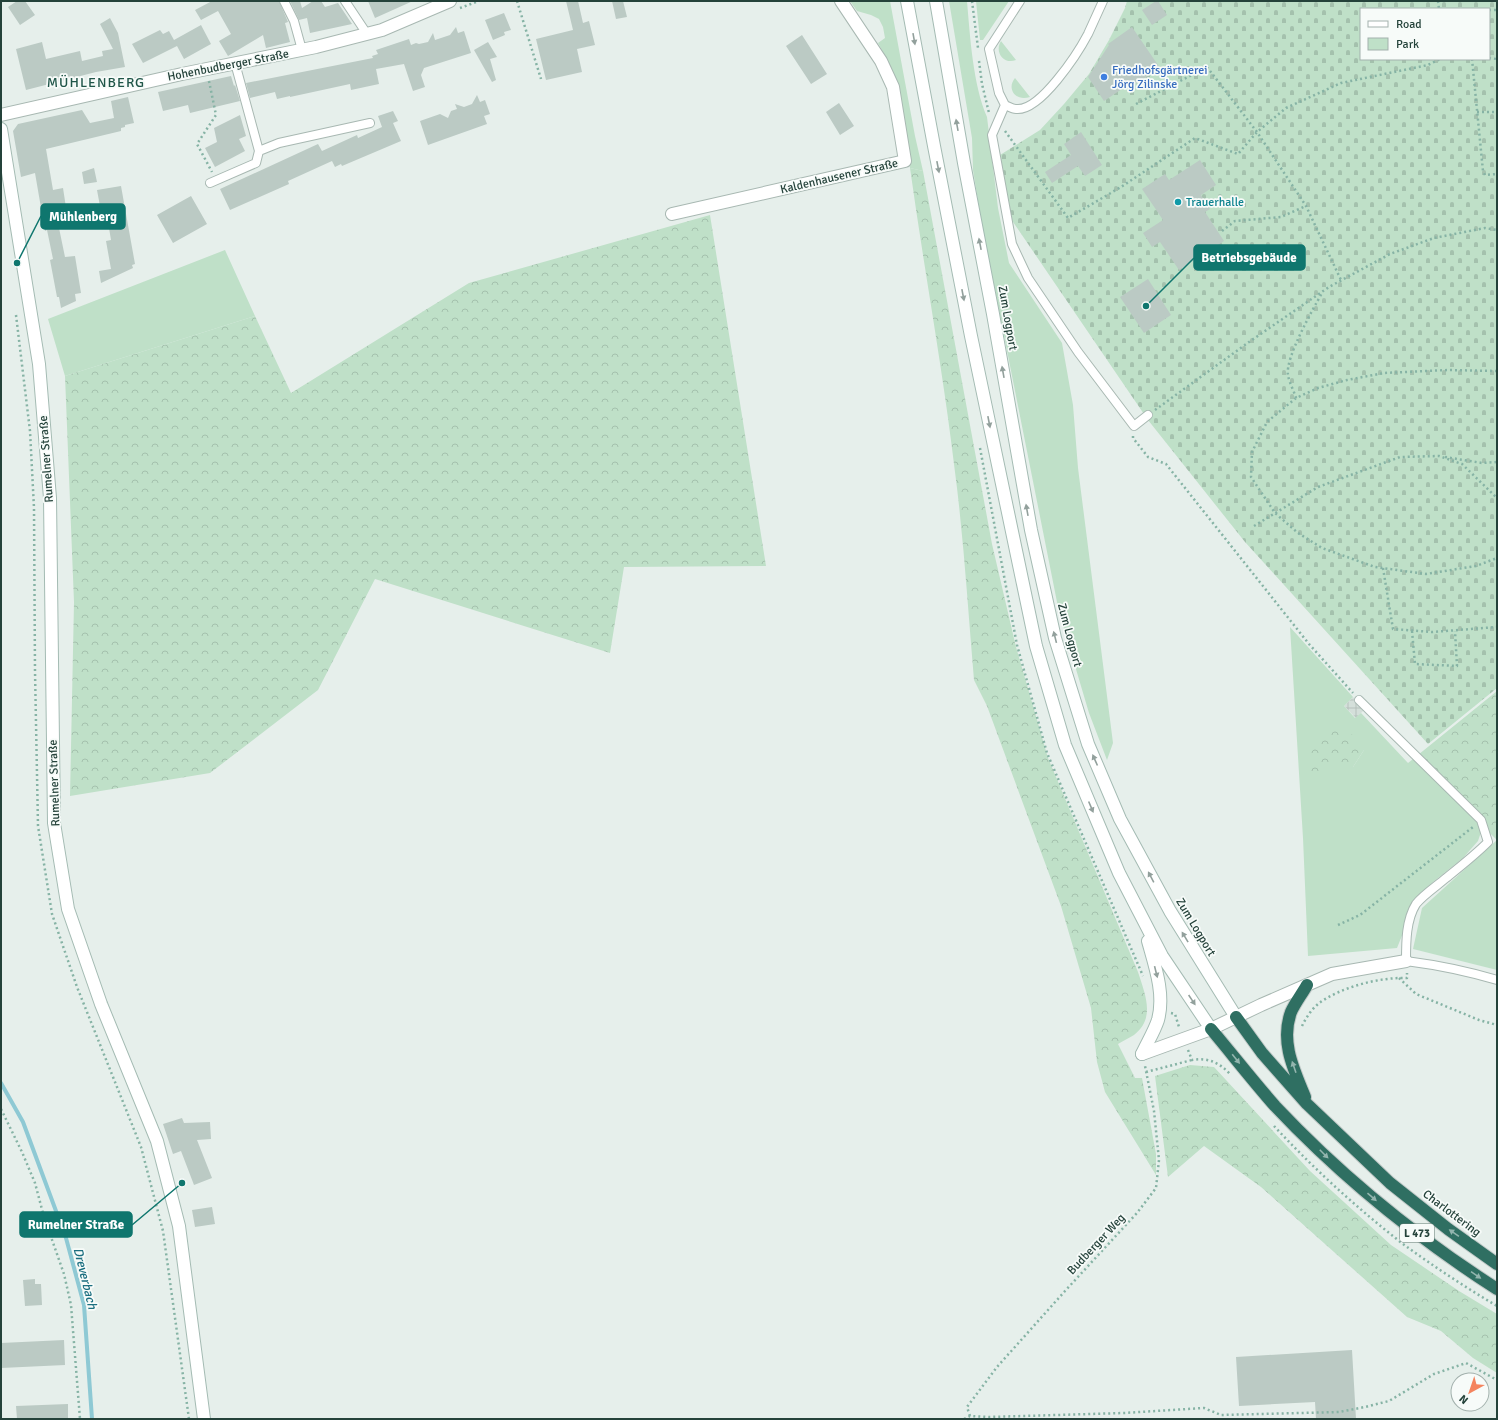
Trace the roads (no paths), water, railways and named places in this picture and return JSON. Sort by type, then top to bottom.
[{"type":"highway","points":[[1307,985],[1291,1012],[1287,1033],[1288,1049],[1307,1104]]},
{"type":"highway","name":"Zum Logport","points":[[1236,1017],[1262,1053],[1307,1104],[1390,1183]]},
{"type":"highway","name":"L 473","points":[[1211,1029],[1276,1106],[1342,1172],[1389,1212],[1442,1252],[1497,1289]]},
{"type":"highway","name":"Charlottering","points":[[1390,1183],[1448,1229],[1497,1264]]},
{"type":"street","name":"Hohenbudberger Straße","points":[[1,115],[206,69],[302,50],[367,34],[382,30],[450,1]]},
{"type":"street","name":"Kaldenhausener Straße","points":[[672,214],[905,161],[893,87],[881,61],[841,1]]},
{"type":"street","name":"L 473","points":[[907,1],[973,344],[1036,646],[1065,745],[1119,873],[1143,920],[1162,956],[1211,1029]]},
{"type":"street","name":"Zum Logport","points":[[936,1],[1031,530],[1055,638],[1088,744],[1120,819],[1170,911],[1236,1017]]},
{"type":"street","name":"Rumelner Straße","points":[[1,129],[39,364],[50,498],[54,823],[68,909],[101,1004],[157,1141],[179,1226],[204,1419]]},
{"type":"street","points":[[1143,920],[1160,987],[1160,1010],[1157,1022],[1142,1054],[1211,1029],[1332,974],[1406,961]]},
{"type":"lane","points":[[284,1],[294,21],[302,50]]},
{"type":"lane","points":[[345,1],[367,34]]},
{"type":"lane","points":[[1020,1],[989,49],[1000,93],[1005,105],[1017,110],[1030,106],[1050,89],[1087,35],[1103,1]]},
{"type":"lane","points":[[213,182],[256,163],[259,151],[235,63]]},
{"type":"lane","points":[[1005,105],[992,135],[1012,244],[1028,278],[1057,322],[1134,426],[1148,415]]},
{"type":"lane","points":[[259,151],[278,143],[370,122]]},
{"type":"lane","points":[[1359,700],[1481,820],[1488,842],[1417,904],[1410,919],[1406,944],[1406,961],[1431,964],[1470,972],[1497,980]]},
{"type":"waterway","name":"Dreverbach","points":[[1,1083],[23,1122],[66,1238],[84,1305],[92,1419]]},
{"type":"place","name":"Friedhofsgärtnerei Jörg Zilinske","points":[[1104,77]]},
{"type":"place","name":"Trauerhalle","points":[[1178,202]]},
{"type":"place","name":"Mühlenberg","points":[[17,263]]},
{"type":"place","name":"Betriebsgebäude","points":[[1146,306]]},
{"type":"place","name":"Rumelner Straße","points":[[182,1183]]},
{"type":"district","name":"MÜHLENBERG","points":[[96,82]]}]
